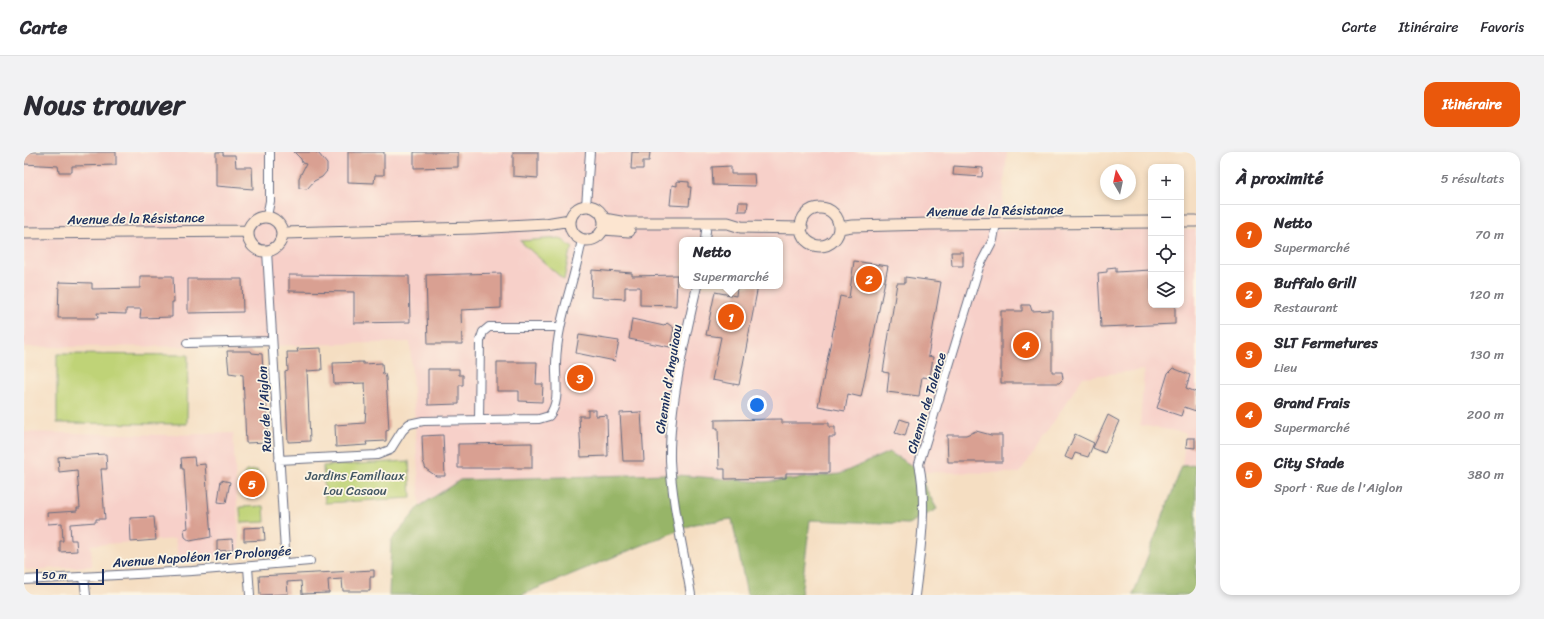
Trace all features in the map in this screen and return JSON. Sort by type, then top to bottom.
[{"type":"main road","points":[[586,206],[596,208],[602,215],[604,224],[601,233],[593,239],[582,240],[574,234],[570,224],[576,210],[586,206]]},
{"type":"main road","points":[[820,208],[834,214],[839,223],[839,228],[833,240],[820,245],[807,240],[802,228],[806,214],[820,208]]},
{"type":"main road","points":[[267,216],[278,222],[283,233],[280,243],[276,247],[267,251],[253,246],[248,236],[248,231],[255,220],[267,216]]},
{"type":"main road","points":[[1184,221],[1196,221]]},
{"type":"main road","name":"Avenue de la Résistance","points":[[839,228],[852,226],[1148,222]]},
{"type":"main road","points":[[604,224],[728,223],[741,227],[802,228]]},
{"type":"main road","points":[[283,233],[570,224]]},
{"type":"main road","points":[[604,224],[619,230],[706,235],[741,227]]},
{"type":"main road","name":"Avenue de la Résistance","points":[[24,233],[248,231]]},
{"type":"street","points":[[267,216],[270,201],[270,152]]},
{"type":"street","points":[[586,206],[590,152]]},
{"type":"street","name":"Chemin de Talence","points":[[914,595],[920,554],[923,480],[919,464],[979,267],[993,240],[996,224]]},
{"type":"street","points":[[279,460],[378,455],[390,450],[402,431],[410,424],[423,421],[539,419],[550,416],[555,409],[556,362],[560,327],[582,240]]},
{"type":"street","name":"Rue de l'Aiglon","points":[[267,251],[285,550],[282,560],[278,563]]},
{"type":"street","name":"Chemin d'Anguiaou","points":[[691,595],[673,488],[670,442],[674,405],[695,289]]},
{"type":"street","points":[[479,420],[480,341],[483,332],[489,327],[560,327]]},
{"type":"street","points":[[187,343],[272,341]]},
{"type":"street","name":"Avenue Napoléon 1er Prolongée","points":[[24,580],[248,567],[310,561]]},
{"type":"street","points":[[248,567],[250,595]]},
{"type":"street","points":[[84,577],[86,595]]},
{"type":"shaded area","points":[[24,152],[1007,152],[1000,230],[1148,230],[1148,308],[1184,308],[1184,230],[1196,230],[1196,465],[1182,466],[1186,433],[1140,425],[1144,370],[1083,377],[1020,473],[917,472],[764,482],[665,474],[460,480],[420,506],[410,342],[264,346],[24,347]]},
{"type":"shaded area","points":[[24,432],[169,435],[233,433],[240,556],[179,560],[175,539],[91,545],[92,566],[26,570],[24,565]]},
{"type":"green space","points":[[560,238],[573,248],[569,255],[564,280],[520,241]]},
{"type":"green space","points":[[57,354],[188,355],[187,424],[57,423]]},
{"type":"green space","points":[[889,452],[914,467],[937,509],[908,524],[810,520],[801,595],[747,595],[732,519],[694,524],[521,595],[389,595],[391,541],[420,506],[460,480],[665,474],[764,482],[840,474]]},
{"type":"green space","name":"Jardins Familiaux Lou Casaou","points":[[409,461],[411,498],[325,503],[323,466]]},
{"type":"green space","points":[[1196,465],[1196,595],[1133,595],[1182,466]]},
{"type":"green space","points":[[257,470],[260,476],[261,491],[259,497],[248,498],[245,494],[244,474],[246,471]]},
{"type":"green space","points":[[264,506],[265,522],[241,523],[240,507]]},
{"type":"building","points":[[24,152],[116,152],[116,165],[72,166],[72,172],[59,172],[58,166],[24,164]]},
{"type":"building","points":[[216,152],[223,152],[223,155],[235,155],[236,167],[252,167],[253,189],[216,186]]},
{"type":"building","points":[[294,152],[315,152],[319,154],[327,164],[327,171],[322,177],[314,181],[307,189],[299,188],[299,178],[306,164],[302,163],[301,159]]},
{"type":"building","points":[[348,152],[384,152],[384,175],[375,175],[374,183],[348,182]]},
{"type":"building","points":[[414,152],[458,152],[458,167],[414,168]]},
{"type":"building","points":[[513,152],[538,152],[538,178],[513,176]]},
{"type":"building","points":[[632,152],[650,152],[649,161],[643,161],[643,169],[631,169]]},
{"type":"building","points":[[731,166],[731,174],[754,174],[755,186],[713,185],[712,167]]},
{"type":"building","points":[[954,166],[983,168],[982,177],[953,175]]},
{"type":"building","points":[[677,181],[689,182],[689,187],[691,187],[689,206],[670,205],[672,185],[677,186]]},
{"type":"building","points":[[739,202],[748,202],[747,211],[738,211]]},
{"type":"building","points":[[951,252],[963,252],[963,266],[952,266]]},
{"type":"building","points":[[854,261],[888,266],[861,397],[848,394],[845,411],[818,406],[840,296],[849,298]]},
{"type":"building","points":[[1116,267],[1116,272],[1148,270],[1148,308],[1175,308],[1175,324],[1101,327],[1098,273],[1107,272],[1107,268]]},
{"type":"building","points":[[592,270],[632,273],[632,276],[677,275],[676,306],[640,305],[640,287],[625,287],[625,299],[591,297]]},
{"type":"building","points":[[501,273],[501,308],[461,310],[462,344],[428,344],[426,275]]},
{"type":"building","points":[[289,275],[409,276],[410,322],[354,323],[354,292],[289,291]]},
{"type":"building","points":[[140,276],[173,276],[174,302],[172,302],[172,317],[140,318],[141,309],[126,309],[126,314],[97,313],[98,318],[58,318],[59,282],[92,283],[92,289],[140,288]]},
{"type":"building","points":[[905,277],[941,282],[928,356],[933,357],[930,378],[922,377],[919,396],[887,392],[889,373],[883,372],[897,283],[905,283]]},
{"type":"building","points":[[188,279],[242,279],[243,312],[188,313]]},
{"type":"building","points":[[737,289],[757,289],[739,385],[712,380],[721,337],[706,335],[715,292],[736,296]]},
{"type":"building","points":[[1022,305],[1030,305],[1032,311],[1052,310],[1052,372],[1062,372],[1063,379],[1059,383],[1001,383],[1001,311],[1022,311]]},
{"type":"building","points":[[632,319],[664,326],[667,323],[674,328],[670,347],[629,339]]},
{"type":"building","points":[[579,335],[619,341],[615,361],[576,353]]},
{"type":"building","points":[[321,348],[322,370],[307,371],[310,441],[288,442],[285,372],[288,371],[287,352],[298,352],[297,349]]},
{"type":"building","points":[[227,351],[251,351],[252,353],[262,354],[263,372],[265,372],[268,442],[246,443],[243,375],[229,373]]},
{"type":"building","points":[[363,362],[363,364],[382,363],[383,375],[385,374],[386,378],[389,430],[386,431],[386,441],[366,442],[367,445],[336,447],[335,425],[365,423],[366,408],[365,383],[334,384],[333,363]]},
{"type":"building","points":[[497,362],[537,362],[536,384],[543,384],[542,402],[519,401],[519,391],[497,391]]},
{"type":"building","points":[[583,366],[588,381],[575,385],[572,374],[576,373],[575,369]]},
{"type":"building","points":[[1173,368],[1190,375],[1186,388],[1196,392],[1196,411],[1184,407],[1181,416],[1157,408],[1168,373]]},
{"type":"building","points":[[428,369],[459,369],[459,375],[463,375],[463,385],[459,385],[459,404],[428,405]]},
{"type":"building","points":[[588,410],[596,410],[596,416],[607,415],[608,456],[581,457],[579,416],[588,416]]},
{"type":"building","points":[[641,412],[644,461],[623,461],[620,413]]},
{"type":"building","points":[[1108,415],[1119,421],[1105,453],[1093,448]]},
{"type":"building","points":[[782,419],[782,423],[829,423],[829,427],[835,427],[835,437],[829,437],[829,473],[786,473],[786,478],[725,479],[725,469],[719,469],[718,428],[715,428],[715,420]]},
{"type":"building","points":[[900,419],[909,422],[905,436],[895,433]]},
{"type":"building","points":[[976,431],[991,435],[1002,435],[1002,462],[948,462],[947,435],[966,435]]},
{"type":"building","points":[[1075,434],[1094,443],[1088,457],[1075,453],[1072,460],[1065,457]]},
{"type":"building","points":[[443,435],[445,476],[436,476],[426,469],[423,461],[422,436]]},
{"type":"building","points":[[1187,438],[1195,438],[1195,448],[1186,447]]},
{"type":"building","points":[[532,443],[532,468],[458,468],[458,444]]},
{"type":"building","points":[[106,454],[107,469],[101,469],[105,519],[96,519],[96,522],[70,524],[71,540],[76,540],[77,551],[60,552],[60,541],[63,541],[62,523],[48,524],[47,513],[77,511],[77,508],[80,508],[77,470],[59,472],[58,457]]},
{"type":"building","points":[[194,457],[195,465],[205,464],[211,537],[190,541],[185,537],[184,529],[188,528],[184,469],[182,469],[181,458]]},
{"type":"building","points":[[221,480],[230,482],[226,503],[218,502]]},
{"type":"building","points":[[154,517],[156,540],[131,542],[130,518]]},
{"type":"building","points":[[264,527],[265,540],[244,541],[244,528]]},
{"type":"building","points":[[232,539],[233,550],[217,551],[217,540]]},
{"type":"building","points":[[374,570],[374,577],[370,577],[370,591],[343,591],[342,579],[328,580],[329,593],[302,594],[301,581],[287,582],[288,594],[260,595],[259,576]]},
{"type":"place","name":"Buffalo Grill","points":[[869,279]]},
{"type":"place","name":"Netto","points":[[731,317]]},
{"type":"place","name":"Grand Frais","points":[[1026,345]]},
{"type":"place","name":"SLT Fermetures","points":[[580,378]]},
{"type":"place","name":"City Stade","points":[[252,484]]}]
